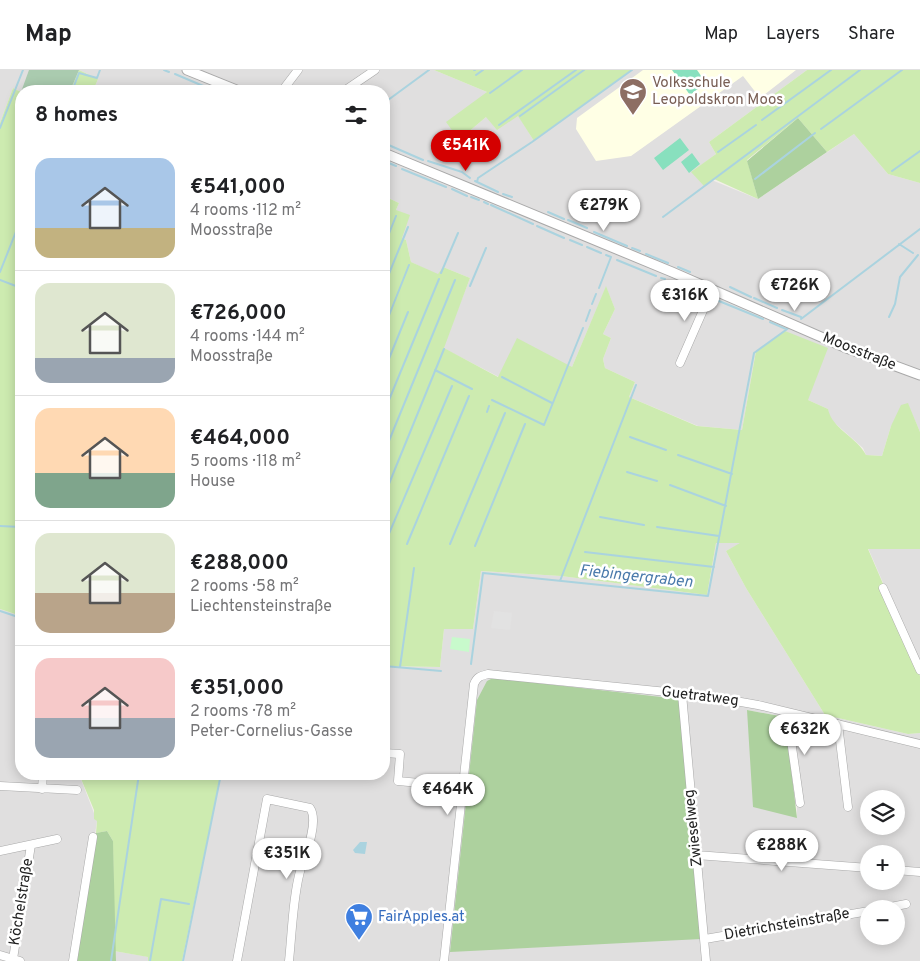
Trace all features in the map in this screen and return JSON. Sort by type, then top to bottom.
[{"type":"street","points":[[187,70],[224,85]]},
{"type":"street","points":[[287,85],[298,70]]},
{"type":"street","points":[[353,85],[375,70]]},
{"type":"street","name":"Moosstraße","points":[[390,156],[844,347],[920,376]]},
{"type":"street","points":[[680,363],[712,290]]},
{"type":"street","points":[[883,588],[920,670]]},
{"type":"street","name":"Guetratweg","points":[[463,787],[474,684],[477,678],[488,674],[713,697],[787,712],[920,744]]},
{"type":"street","name":"Zwieselweg","points":[[682,694],[706,961]]},
{"type":"street","points":[[787,712],[800,803]]},
{"type":"street","points":[[838,724],[848,807]]},
{"type":"street","points":[[390,753],[400,754],[398,781],[463,787],[444,961]]},
{"type":"street","points":[[42,789],[43,780]]},
{"type":"street","points":[[0,786],[77,790]]},
{"type":"street","points":[[237,960],[267,799],[310,808],[313,813],[310,841],[299,881],[289,961]]},
{"type":"street","points":[[73,961],[93,837]]},
{"type":"street","name":"Köchelstraße","points":[[0,851],[58,839]]},
{"type":"street","name":"Köchelstraße","points":[[16,960],[30,845]]},
{"type":"street","points":[[696,855],[860,867]]},
{"type":"street","points":[[905,871],[920,872]]},
{"type":"street","name":"Dietrichsteinstraße","points":[[705,939],[860,913]]},
{"type":"street","points":[[0,955],[16,960]]},
{"type":"shaded area","points":[[0,70],[79,70],[73,85],[15,85],[0,123]]},
{"type":"shaded area","points":[[29,70],[79,70],[73,85],[24,85]]},
{"type":"shaded area","points":[[79,70],[434,70],[487,92],[459,140],[486,117],[518,115],[534,141],[632,70],[807,70],[709,142],[716,154],[692,172],[758,199],[854,134],[888,174],[920,183],[920,432],[908,404],[891,426],[882,456],[866,455],[863,448],[829,418],[828,409],[808,400],[756,351],[742,430],[698,426],[629,397],[635,382],[605,368],[603,359],[611,338],[603,334],[615,309],[606,287],[572,367],[499,377],[443,348],[470,278],[443,267],[438,275],[411,262],[406,240],[402,238],[396,210],[399,203],[390,199],[390,85],[96,85],[98,79]]},
{"type":"shaded area","name":"Volksschule Leopoldskron Moos","points":[[643,70],[796,70],[760,98],[743,76],[631,156],[596,161],[576,129],[577,118]]},
{"type":"shaded area","points":[[716,543],[742,543],[726,551],[746,588],[825,715],[908,734],[920,733],[920,961],[182,961],[220,780],[390,780],[390,666],[440,667],[444,629],[473,629],[481,571],[561,576],[707,595]],"holes":[[[747,710],[785,717],[797,798],[797,818]]]},
{"type":"shaded area","points":[[868,548],[920,549],[920,676],[879,588],[884,585]]},
{"type":"shaded area","points":[[0,609],[15,614],[15,780],[81,780],[97,821],[76,961],[0,961]]},
{"type":"shaded area","points":[[494,611],[512,613],[510,630],[491,628]]},
{"type":"shaded area","points":[[114,951],[149,957],[148,961],[116,961],[116,953]]},
{"type":"green space","points":[[79,70],[98,79],[96,85],[73,85]]},
{"type":"green space","points":[[434,70],[632,70],[534,141],[518,116],[497,130],[486,117],[459,140],[446,122],[487,92]]},
{"type":"green space","points":[[672,70],[697,70],[706,83],[690,95]]},
{"type":"green space","points":[[807,70],[920,70],[920,183],[888,174],[854,134],[827,152],[798,118],[747,160],[758,199],[714,179],[704,186],[691,172],[716,154],[709,142]]},
{"type":"green space","points":[[13,88],[15,89],[15,614],[0,609],[0,123]]},
{"type":"green space","points":[[798,118],[827,152],[758,199],[747,161]]},
{"type":"green space","points":[[680,138],[689,150],[663,170],[654,158]]},
{"type":"green space","points":[[692,153],[700,164],[689,173],[681,162]]},
{"type":"green space","points":[[390,199],[399,203],[396,210],[410,215],[402,238],[406,240],[411,262],[438,274],[443,267],[470,278],[444,348],[498,377],[517,338],[572,367],[606,286],[615,309],[603,334],[611,338],[603,359],[605,368],[635,382],[629,397],[697,426],[742,430],[756,351],[785,331],[828,348],[808,400],[828,409],[834,422],[857,443],[866,455],[882,456],[891,426],[901,405],[908,403],[920,432],[920,549],[868,549],[884,586],[879,588],[920,676],[920,733],[908,734],[825,715],[746,588],[726,551],[740,543],[716,543],[707,595],[561,576],[481,571],[473,629],[444,629],[440,667],[390,666]]},
{"type":"green space","points":[[452,637],[470,639],[469,652],[450,649]]},
{"type":"green space","points":[[493,678],[679,699],[701,939],[450,952],[477,700],[487,681]]},
{"type":"green space","points":[[747,710],[785,717],[797,818],[753,807]]},
{"type":"green space","points":[[82,780],[220,780],[182,961],[148,961],[148,957],[114,951],[113,841],[107,831],[96,833],[97,821],[94,819],[94,810]]},
{"type":"green space","points":[[107,831],[113,841],[116,961],[76,961],[96,833]]},
{"type":"water","points":[[360,842],[367,842],[365,854],[355,853],[353,850]]},
{"type":"waterway","points":[[17,85],[23,70]]},
{"type":"waterway","points":[[74,85],[79,73],[97,78],[100,70]]},
{"type":"waterway","points":[[164,70],[169,72]]},
{"type":"waterway","points":[[390,99],[429,70]]},
{"type":"waterway","points":[[476,75],[483,70]]},
{"type":"waterway","points":[[490,93],[522,70]]},
{"type":"waterway","points":[[499,125],[576,70]]},
{"type":"waterway","points":[[520,116],[584,70]]},
{"type":"waterway","points":[[477,182],[478,178],[532,142],[632,70]]},
{"type":"waterway","points":[[762,120],[831,70]]},
{"type":"waterway","points":[[663,217],[860,70]]},
{"type":"waterway","points":[[821,129],[902,70]]},
{"type":"waterway","points":[[175,74],[201,85]]},
{"type":"waterway","points":[[0,128],[15,90]]},
{"type":"waterway","points":[[718,152],[756,125]]},
{"type":"waterway","points":[[755,179],[815,133]]},
{"type":"waterway","points":[[390,146],[423,160]]},
{"type":"waterway","points":[[892,171],[920,151]]},
{"type":"waterway","points":[[428,161],[462,172],[470,178]]},
{"type":"waterway","points":[[390,164],[396,166]]},
{"type":"waterway","points":[[402,169],[446,187]]},
{"type":"waterway","points":[[475,181],[498,192]]},
{"type":"waterway","points":[[452,189],[467,196]]},
{"type":"waterway","points":[[503,194],[512,197]]},
{"type":"waterway","points":[[471,197],[479,200]]},
{"type":"waterway","points":[[484,202],[488,204]]},
{"type":"waterway","points":[[491,205],[533,224]]},
{"type":"waterway","points":[[548,212],[564,219]]},
{"type":"waterway","points":[[390,231],[396,216]]},
{"type":"waterway","points":[[568,220],[587,228]]},
{"type":"waterway","points":[[537,226],[564,238]]},
{"type":"waterway","points":[[390,271],[408,227]]},
{"type":"waterway","name":"Fiebingergraben","points":[[801,319],[920,229]]},
{"type":"waterway","points":[[594,232],[627,246]]},
{"type":"waterway","points":[[441,273],[458,233]]},
{"type":"waterway","points":[[0,272],[15,234]]},
{"type":"waterway","points":[[570,240],[582,245]]},
{"type":"waterway","points":[[899,244],[913,253]]},
{"type":"waterway","points":[[587,247],[601,253]]},
{"type":"waterway","points":[[470,286],[486,248]]},
{"type":"waterway","points":[[632,248],[640,251]]},
{"type":"waterway","points":[[646,254],[668,263]]},
{"type":"waterway","points":[[599,288],[611,257],[606,255]]},
{"type":"waterway","points":[[889,317],[895,304],[900,277],[918,255]]},
{"type":"waterway","points":[[617,260],[656,276]]},
{"type":"waterway","points":[[390,313],[409,265]]},
{"type":"waterway","points":[[678,267],[690,272]]},
{"type":"waterway","points":[[661,278],[665,279]]},
{"type":"waterway","points":[[390,397],[439,279]]},
{"type":"waterway","points":[[0,280],[15,286]]},
{"type":"waterway","points":[[390,438],[455,280]]},
{"type":"waterway","points":[[670,282],[704,294]]},
{"type":"waterway","points":[[730,287],[751,297]]},
{"type":"waterway","points":[[592,304],[596,294]]},
{"type":"waterway","points":[[754,298],[777,308]]},
{"type":"waterway","points":[[714,299],[763,319]]},
{"type":"waterway","points":[[586,321],[590,310]]},
{"type":"waterway","points":[[782,310],[801,317]]},
{"type":"waterway","points":[[390,356],[408,312]]},
{"type":"waterway","points":[[770,322],[786,329]]},
{"type":"waterway","name":"Fiebingergraben","points":[[471,664],[483,573],[708,596],[754,353],[790,327]]},
{"type":"waterway","points":[[492,400],[544,425],[583,328]]},
{"type":"waterway","points":[[390,481],[444,349]]},
{"type":"waterway","points":[[435,370],[472,389]]},
{"type":"waterway","points":[[502,377],[552,403]]},
{"type":"waterway","points":[[560,581],[636,385]]},
{"type":"waterway","points":[[390,531],[452,386]]},
{"type":"waterway","points":[[407,544],[469,396]]},
{"type":"waterway","points":[[487,412],[489,406]]},
{"type":"waterway","points":[[450,544],[505,413]]},
{"type":"waterway","points":[[475,546],[525,424]]},
{"type":"waterway","points":[[630,437],[666,450]]},
{"type":"waterway","points":[[678,455],[732,474]]},
{"type":"waterway","points":[[627,472],[657,481]]},
{"type":"waterway","points":[[670,485],[726,506]]},
{"type":"waterway","points":[[600,517],[644,525]]},
{"type":"waterway","points":[[0,526],[15,527]]},
{"type":"waterway","points":[[657,527],[719,536]]},
{"type":"waterway","points":[[585,552],[714,567]]},
{"type":"waterway","points":[[400,667],[414,568]]},
{"type":"waterway","name":"Fiebingergraben","points":[[0,611],[15,616]]},
{"type":"waterway","name":"Fiebingergraben","points":[[390,667],[441,671]]},
{"type":"waterway","points":[[111,961],[138,780]]},
{"type":"waterway","points":[[183,961],[220,780]]},
{"type":"waterway","points":[[150,961],[161,899],[189,904]]},
{"type":"place","name":"Volksschule Leopoldskron Moos","points":[[633,116]]},
{"type":"place","name":"FairApples.at","points":[[359,941]]}]
